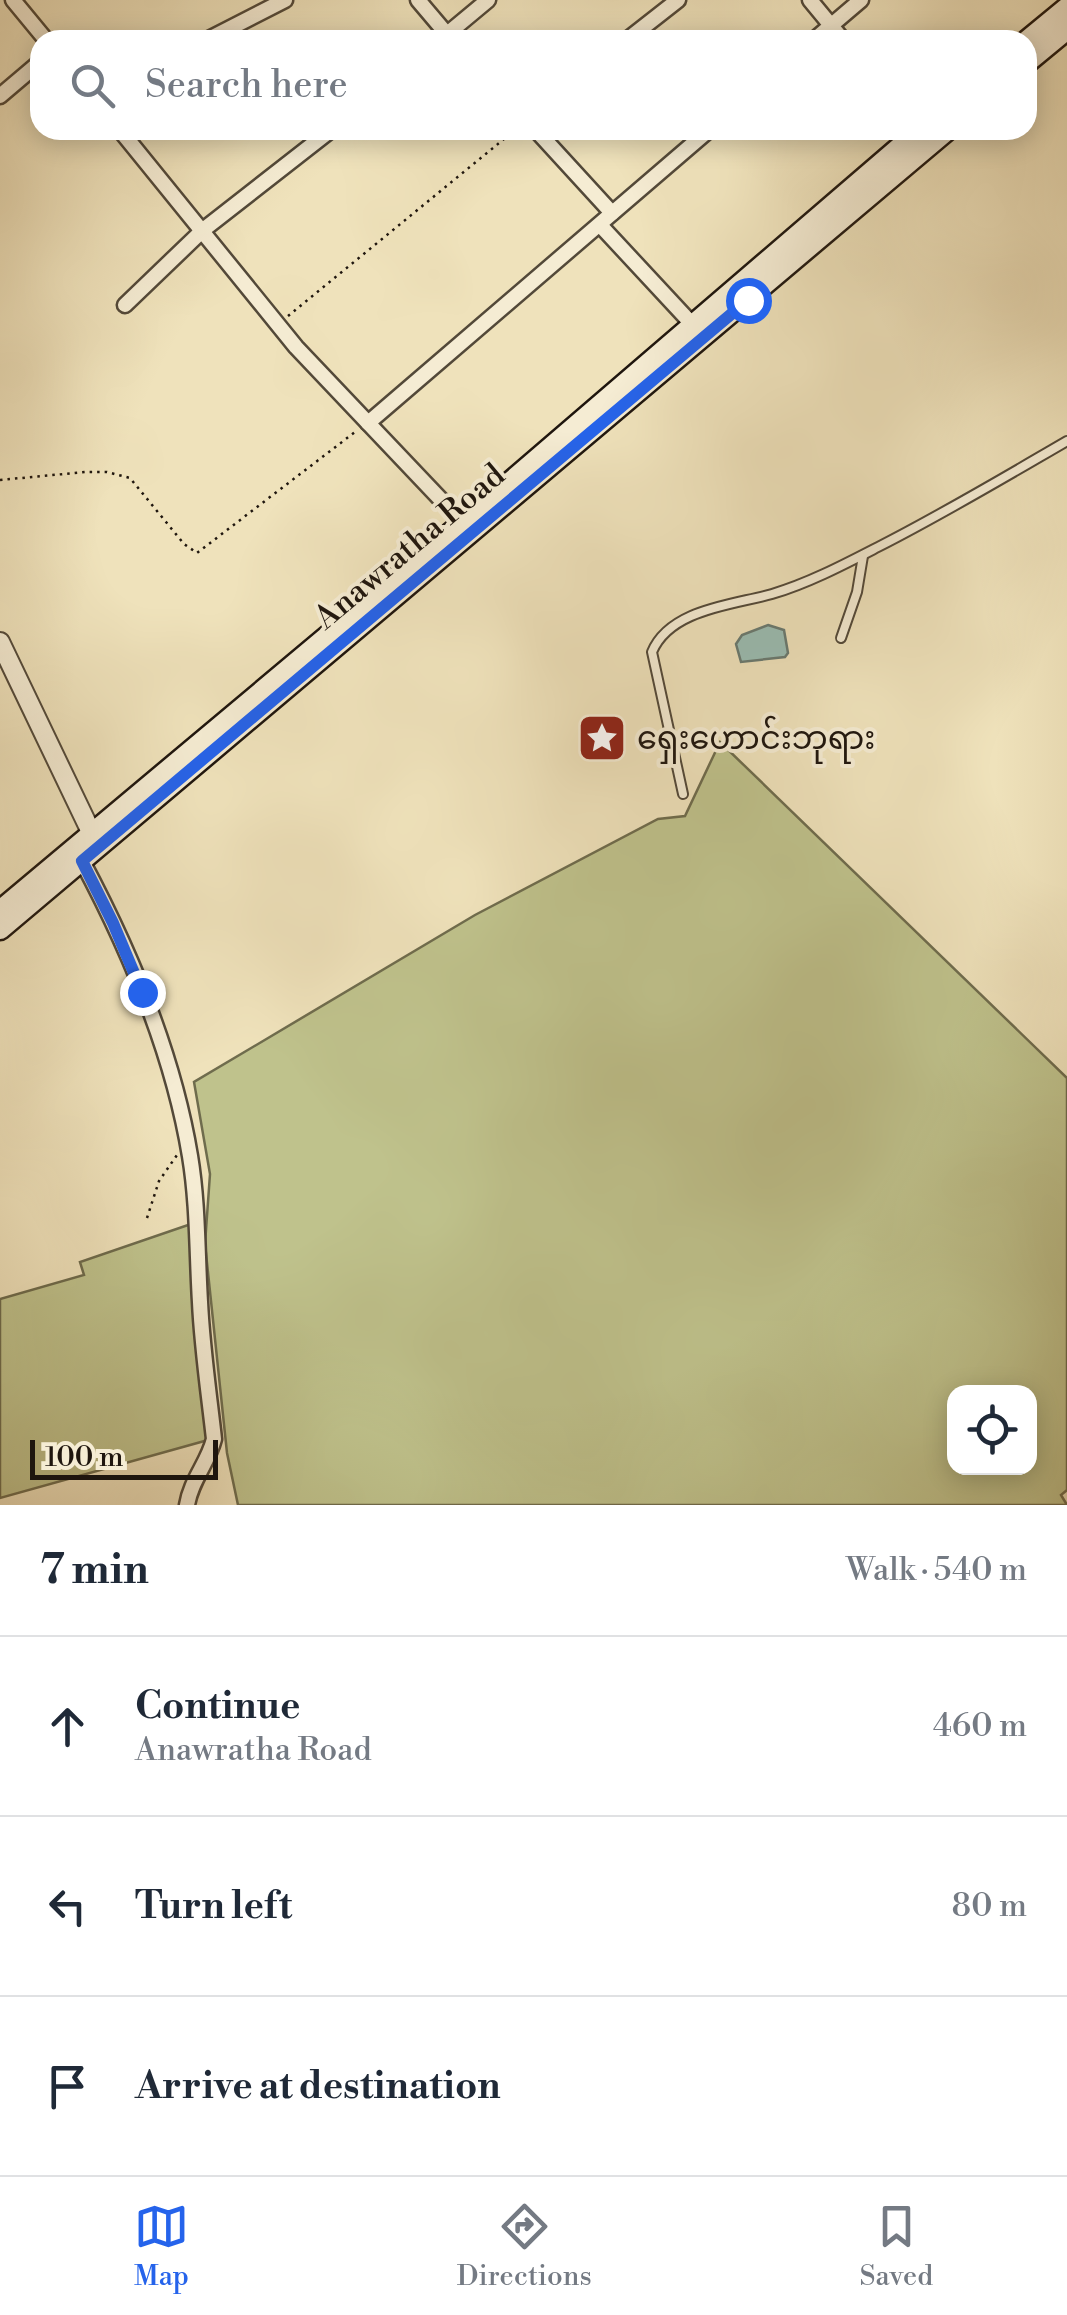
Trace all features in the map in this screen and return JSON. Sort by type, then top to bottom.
[{"type":"main road","points":[[1037,33],[1067,8]]},
{"type":"main road","points":[[1037,54],[1067,28]]},
{"type":"main road","name":"Anawratha Road","points":[[0,911],[95,840],[922,140]]},
{"type":"main road","name":"Anawratha Road","points":[[633,386],[692,324],[729,304]]},
{"type":"main road","name":"Anawratha Road","points":[[440,551],[462,522],[535,468]]},
{"type":"main road","name":"Anawratha Road","points":[[0,929],[82,861],[95,840]]},
{"type":"street","points":[[13,0],[38,30]]},
{"type":"street","points":[[227,30],[286,0]]},
{"type":"street","points":[[418,0],[440,30]]},
{"type":"street","points":[[455,30],[488,0]]},
{"type":"street","points":[[640,30],[678,0]]},
{"type":"street","points":[[810,0],[835,30]]},
{"type":"street","points":[[826,30],[861,0]]},
{"type":"street","points":[[0,96],[30,70]]},
{"type":"street","points":[[128,140],[278,324],[462,522]]},
{"type":"street","points":[[125,305],[203,230],[318,140]]},
{"type":"street","points":[[545,140],[612,213]]},
{"type":"street","points":[[368,423],[697,140]]},
{"type":"street","points":[[600,225],[692,324]]},
{"type":"street","points":[[0,642],[95,840]]},
{"type":"street","points":[[82,861],[150,1011],[170,1069],[187,1142],[214,1439],[210,1456],[190,1486],[187,1505]]},
{"type":"lane","points":[[683,794],[652,652],[656,641],[682,621],[730,603],[773,593],[863,555],[1067,441]]},
{"type":"lane","points":[[841,638],[857,592],[863,555]]},
{"type":"path","points":[[278,324],[503,140]]},
{"type":"path","points":[[0,480],[86,472],[130,478],[192,553],[197,553],[368,423]]},
{"type":"path","points":[[147,1218],[159,1181],[187,1142]]},
{"type":"green space","points":[[720,742],[1067,1078],[1067,1490],[1061,1495],[1067,1505],[238,1505],[227,1453],[205,1244],[210,1174],[194,1082],[475,915],[658,819],[685,816]]},
{"type":"green space","points":[[191,1224],[208,1440],[0,1498],[0,1299],[84,1275],[80,1262]]},
{"type":"water","points":[[768,625],[784,630],[788,653],[785,657],[741,662],[736,644],[742,635]]},
{"type":"place","name":"ရှေးဟောင်းဘုရား","points":[[602,738]]},
{"type":"route","points":[[142,992],[82,861],[748,300]]}]
